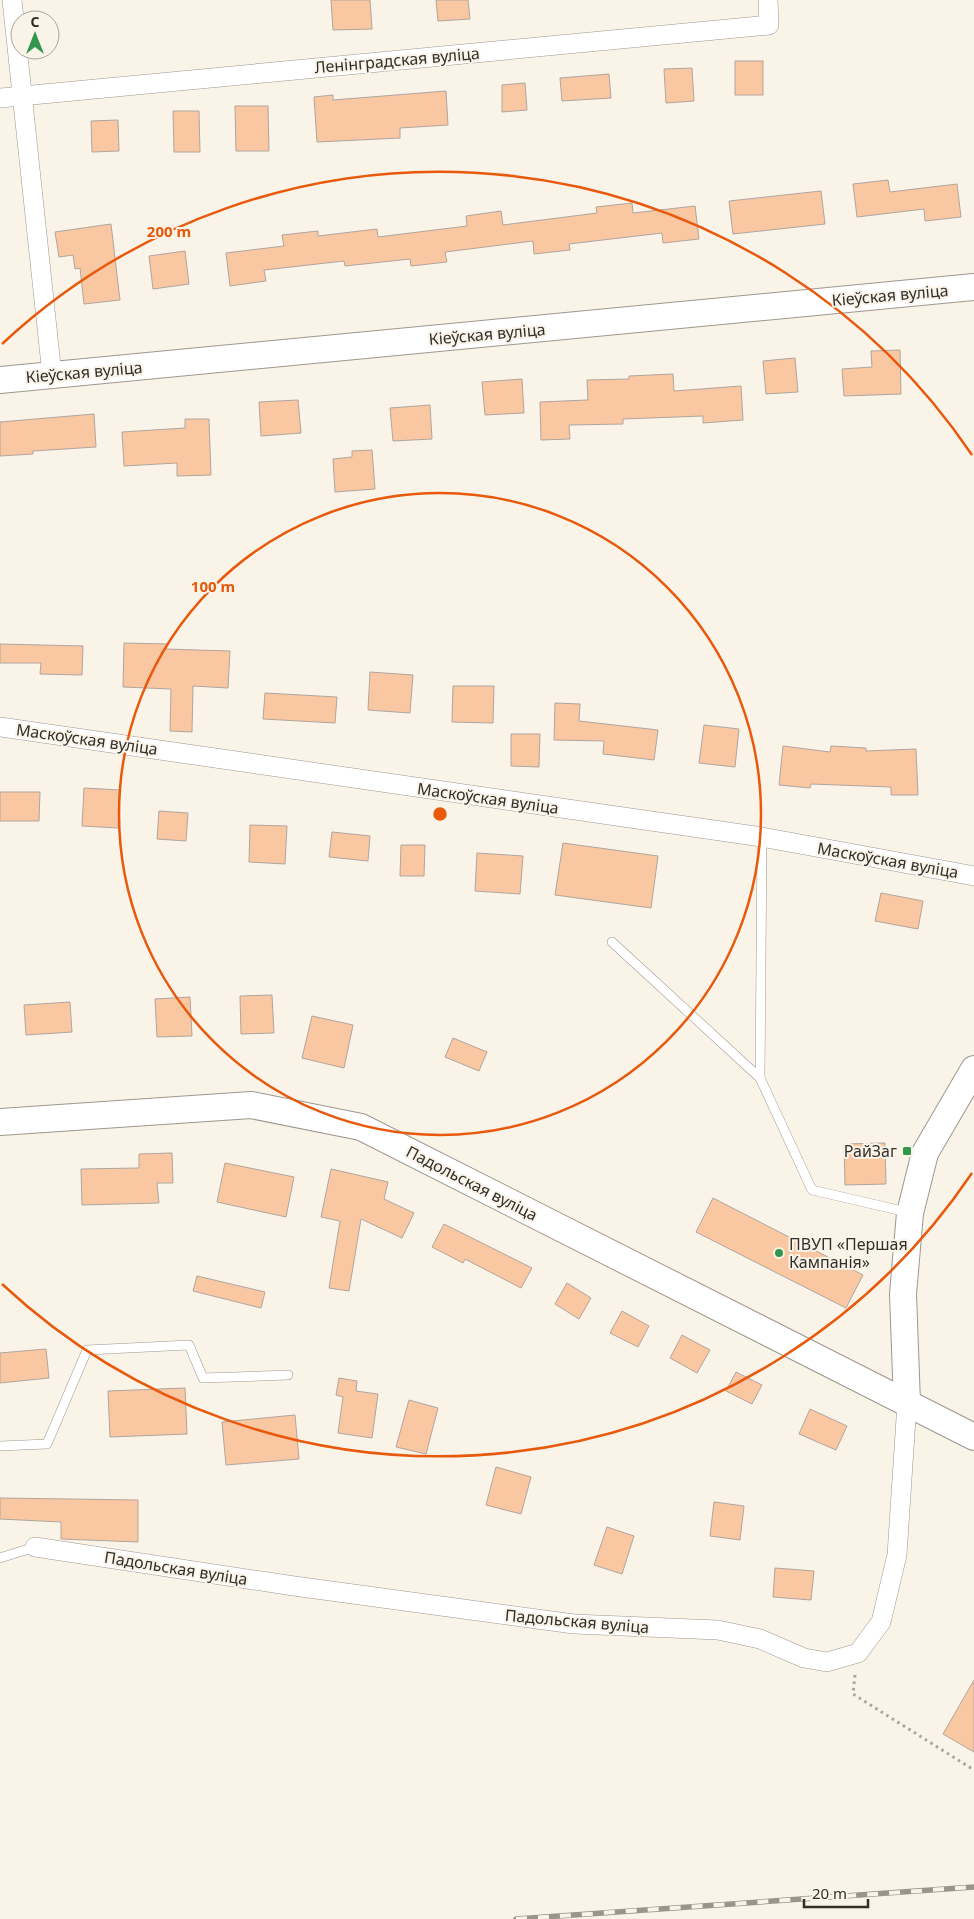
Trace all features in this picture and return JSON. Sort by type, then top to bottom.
[{"type":"street","points":[[12,0],[52,375]]},
{"type":"street","name":"Ленінградская вуліца","points":[[0,98],[770,25],[768,0]]},
{"type":"street","name":"Кіеўская вуліца","points":[[0,380],[974,287]]},
{"type":"street","name":"Маскоўская вуліца","points":[[0,727],[762,837],[974,876]]},
{"type":"street","points":[[858,1653],[881,1622],[897,1556],[906,1403],[903,1294],[910,1213],[925,1153],[974,1069]]},
{"type":"street","name":"Падольская вуліца","points":[[0,1122],[251,1105],[361,1127],[974,1438]]},
{"type":"street","name":"Падольская вуліца","points":[[35,1547],[303,1588],[574,1624],[718,1630],[760,1639],[804,1658],[828,1662],[858,1653]]},
{"type":"lane","points":[[760,1078],[762,837]]},
{"type":"lane","points":[[612,942],[760,1078],[812,1190],[910,1213]]},
{"type":"lane","points":[[0,1446],[47,1444],[87,1350],[189,1345],[203,1378],[288,1375]]},
{"type":"lane","points":[[0,1558],[35,1547]]},
{"type":"path","points":[[858,1653],[853,1694],[974,1770]]},
{"type":"building","points":[[331,0],[370,0],[372,29],[333,30]]},
{"type":"building","points":[[436,0],[468,0],[470,19],[438,21]]},
{"type":"building","points":[[735,61],[763,61],[763,95],[735,95]]},
{"type":"building","points":[[692,68],[694,101],[666,103],[664,69]]},
{"type":"building","points":[[609,74],[611,98],[562,101],[560,78]]},
{"type":"building","points":[[525,83],[527,110],[502,112],[502,85]]},
{"type":"building","points":[[446,91],[448,125],[400,128],[400,138],[317,142],[314,97],[333,95],[333,100]]},
{"type":"building","points":[[235,106],[268,106],[269,151],[236,151]]},
{"type":"building","points":[[173,111],[199,111],[200,152],[174,152]]},
{"type":"building","points":[[118,120],[119,151],[92,152],[91,121]]},
{"type":"building","points":[[888,180],[890,192],[957,184],[961,217],[925,221],[924,209],[857,217],[853,184]]},
{"type":"building","points":[[821,191],[825,224],[733,234],[729,201]]},
{"type":"building","points":[[632,203],[633,213],[695,206],[699,239],[663,243],[662,233],[569,244],[570,250],[534,254],[533,241],[445,252],[447,262],[411,266],[410,259],[345,266],[344,261],[264,270],[266,281],[230,286],[226,253],[284,246],[282,235],[318,231],[318,236],[377,229],[378,237],[467,226],[466,216],[501,211],[503,225],[597,213],[596,207]]},
{"type":"building","points":[[111,224],[120,300],[84,304],[80,268],[75,269],[73,255],[59,257],[55,232]]},
{"type":"building","points":[[185,251],[189,284],[153,289],[149,256]]},
{"type":"building","points":[[900,350],[901,394],[844,396],[842,369],[872,367],[871,351]]},
{"type":"building","points":[[795,358],[798,392],[766,394],[763,361]]},
{"type":"building","points":[[673,374],[674,391],[741,386],[743,420],[703,423],[703,416],[623,419],[623,424],[569,425],[570,439],[541,440],[540,402],[588,400],[587,380],[629,379],[629,376]]},
{"type":"building","points":[[522,379],[524,413],[485,415],[482,382]]},
{"type":"building","points":[[298,400],[301,433],[261,436],[259,402]]},
{"type":"building","points":[[430,405],[432,439],[393,441],[390,408]]},
{"type":"building","points":[[94,414],[96,447],[33,451],[33,454],[0,456],[0,422]]},
{"type":"building","points":[[185,419],[209,419],[211,475],[177,476],[177,463],[124,466],[122,432],[185,428]]},
{"type":"building","points":[[372,450],[375,489],[335,492],[333,459],[352,457],[352,451]]},
{"type":"building","points":[[124,643],[167,644],[166,649],[230,651],[228,688],[193,686],[192,732],[170,731],[171,689],[123,687]]},
{"type":"building","points":[[0,644],[83,646],[82,675],[40,674],[41,663],[0,663]]},
{"type":"building","points":[[370,672],[413,675],[410,713],[368,710]]},
{"type":"building","points":[[453,686],[494,686],[493,723],[452,722]]},
{"type":"building","points":[[265,693],[337,697],[335,723],[263,719]]},
{"type":"building","points":[[555,703],[580,704],[579,721],[658,730],[654,760],[603,754],[604,741],[554,740]]},
{"type":"building","points":[[704,725],[739,729],[735,767],[699,763]]},
{"type":"building","points":[[511,734],[540,734],[539,767],[511,766]]},
{"type":"building","points":[[783,746],[830,752],[831,746],[866,748],[866,751],[916,749],[918,795],[891,795],[891,787],[811,784],[810,788],[779,785]]},
{"type":"building","points":[[84,788],[120,790],[118,828],[82,826]]},
{"type":"building","points":[[0,792],[40,792],[39,821],[0,821]]},
{"type":"building","points":[[159,811],[188,813],[186,841],[157,839]]},
{"type":"building","points":[[250,825],[287,826],[285,864],[249,862]]},
{"type":"building","points":[[332,832],[370,836],[368,861],[329,857]]},
{"type":"building","points":[[563,843],[658,856],[651,908],[555,895]]},
{"type":"building","points":[[401,845],[425,845],[424,876],[400,876]]},
{"type":"building","points":[[477,853],[523,856],[520,894],[475,891]]},
{"type":"building","points":[[881,893],[923,901],[918,929],[875,921]]},
{"type":"building","points":[[272,995],[274,1033],[241,1034],[240,996]]},
{"type":"building","points":[[190,997],[192,1036],[157,1037],[155,999]]},
{"type":"building","points":[[70,1002],[72,1032],[26,1035],[24,1005]]},
{"type":"building","points":[[312,1016],[353,1025],[344,1068],[302,1058]]},
{"type":"building","points":[[453,1038],[487,1052],[479,1071],[445,1057]]},
{"type":"building","points":[[885,1143],[886,1184],[845,1185],[844,1144]]},
{"type":"building","points":[[172,1153],[173,1183],[157,1183],[159,1203],[82,1205],[81,1169],[139,1168],[139,1154]]},
{"type":"building","points":[[225,1163],[294,1177],[286,1217],[217,1202]]},
{"type":"building","points":[[331,1169],[388,1182],[384,1199],[414,1213],[402,1238],[361,1219],[349,1291],[329,1288],[340,1221],[321,1217]]},
{"type":"building","name":"ПВУП «Першая Кампанія»","points":[[713,1198],[863,1275],[846,1308],[696,1232]]},
{"type":"building","points":[[444,1224],[532,1268],[521,1288],[465,1259],[463,1263],[432,1247]]},
{"type":"building","points":[[197,1276],[265,1292],[261,1308],[193,1291]]},
{"type":"building","points":[[567,1283],[591,1298],[579,1319],[555,1304]]},
{"type":"building","points":[[622,1311],[649,1326],[638,1347],[610,1333]]},
{"type":"building","points":[[682,1335],[710,1350],[697,1373],[670,1358]]},
{"type":"building","points":[[46,1349],[49,1378],[0,1383],[0,1353]]},
{"type":"building","points":[[736,1372],[762,1385],[752,1404],[726,1391]]},
{"type":"building","points":[[339,1378],[357,1381],[356,1391],[378,1394],[372,1438],[338,1433],[343,1397],[336,1395]]},
{"type":"building","points":[[185,1388],[187,1434],[110,1437],[108,1391]]},
{"type":"building","points":[[409,1400],[438,1408],[426,1454],[396,1447]]},
{"type":"building","points":[[810,1409],[847,1426],[836,1450],[799,1434]]},
{"type":"building","points":[[295,1415],[299,1459],[226,1465],[222,1422]]},
{"type":"building","points":[[496,1467],[531,1477],[521,1514],[486,1505]]},
{"type":"building","points":[[0,1498],[138,1500],[138,1542],[61,1539],[61,1522],[0,1519]]},
{"type":"building","points":[[714,1502],[744,1506],[740,1540],[710,1536]]},
{"type":"building","points":[[607,1527],[634,1536],[622,1574],[594,1565]]},
{"type":"building","points":[[775,1568],[814,1571],[811,1600],[773,1597]]},
{"type":"building","points":[[974,1680],[974,1752],[943,1734]]},
{"type":"railway","points":[[516,1919],[974,1887]]},
{"type":"place","name":"РайЗаг","points":[[907,1151]]},
{"type":"place","name":"ПВУП «Першая Кампанія»","points":[[779,1253]]}]
